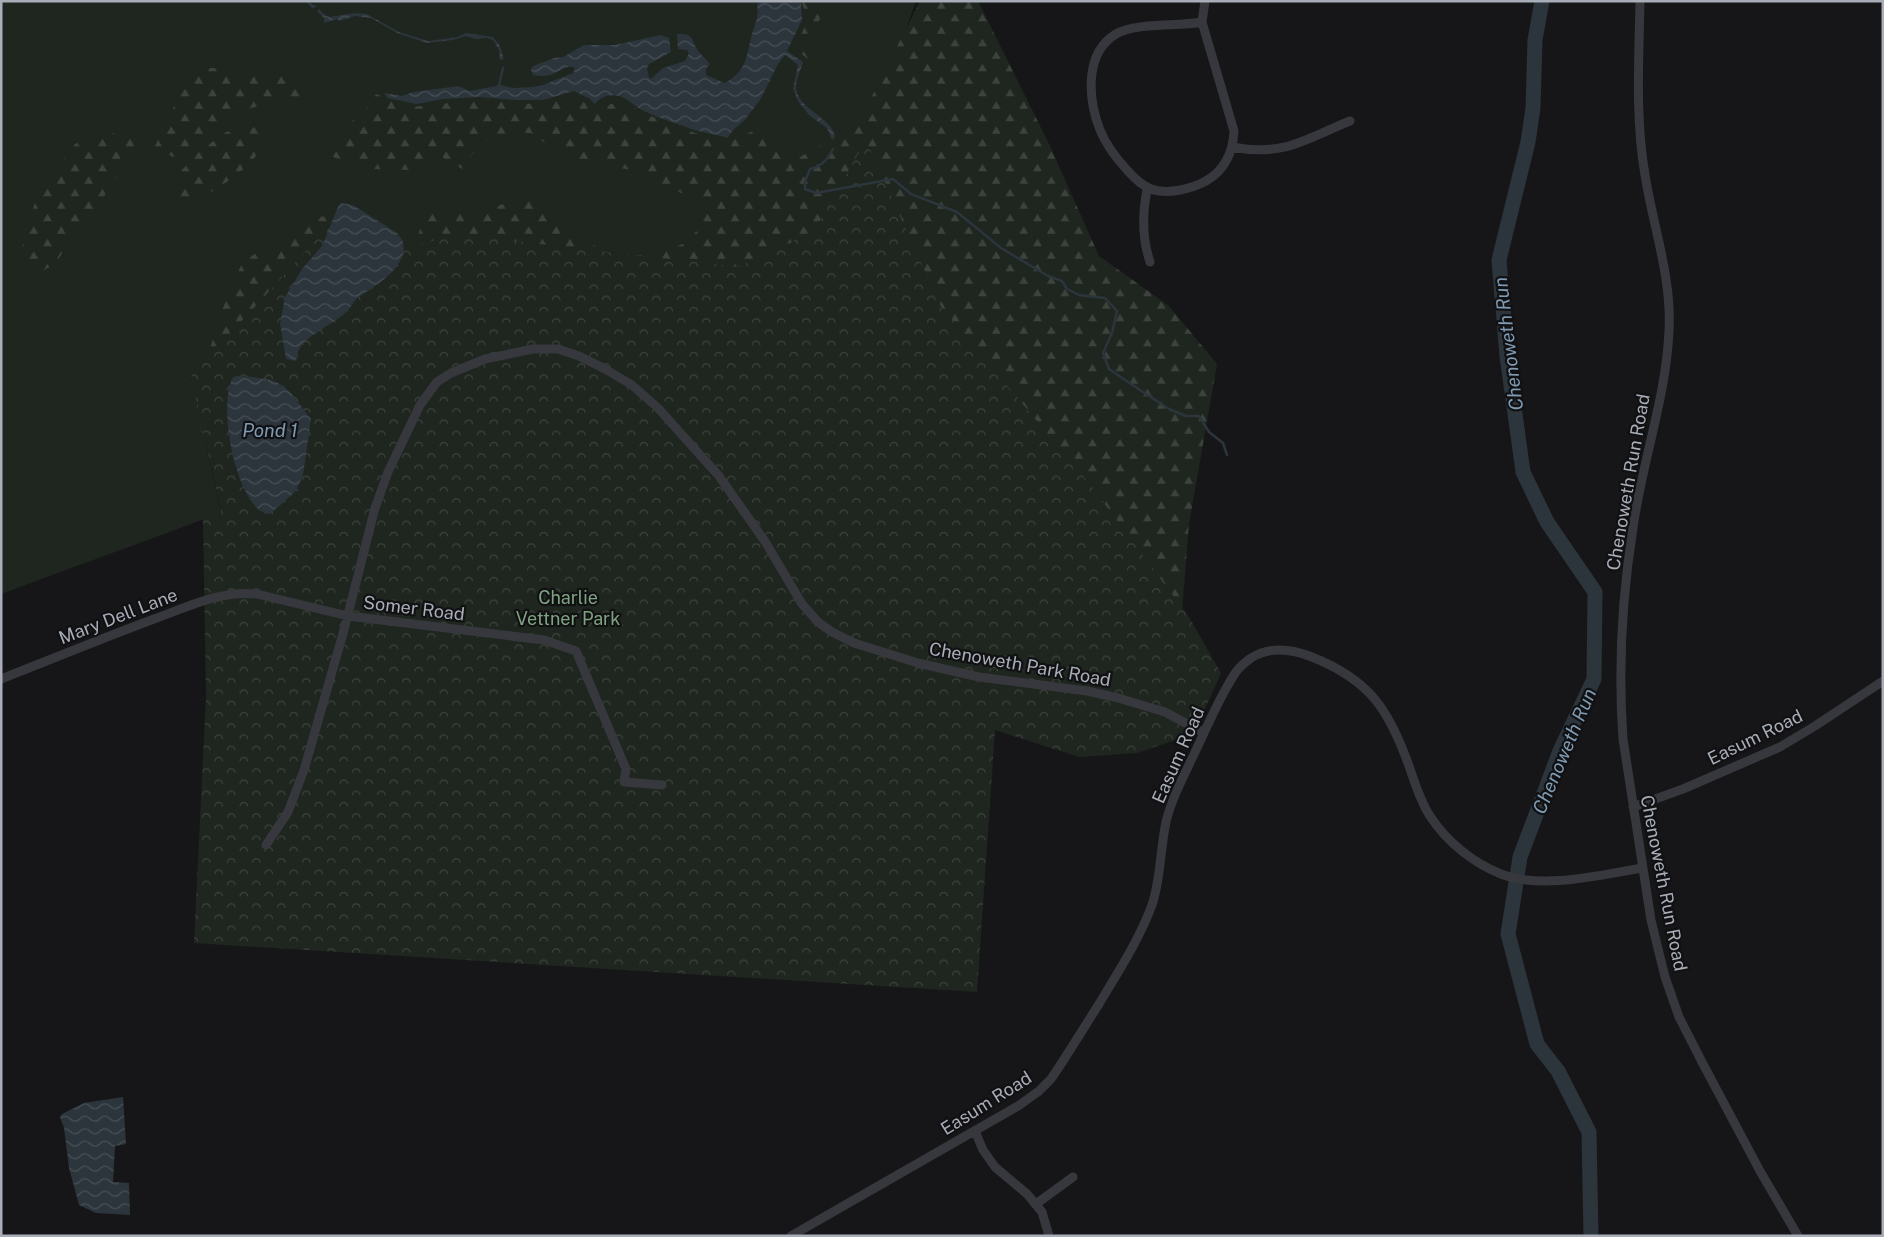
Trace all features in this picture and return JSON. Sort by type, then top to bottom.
[{"type":"street","points":[[1202,22],[1127,29],[1110,38],[1099,51],[1092,69],[1092,102],[1100,130],[1117,160],[1137,181],[1149,189],[1176,190],[1210,179],[1224,165],[1232,147],[1234,131],[1202,22],[1205,1]]},
{"type":"street","name":"Chenoweth Run Road","points":[[1640,1],[1638,96],[1640,143],[1666,283],[1669,328],[1666,367],[1632,528],[1621,657],[1623,739],[1656,948],[1665,977],[1680,1017],[1760,1171],[1798,1236]]},
{"type":"street","points":[[1232,147],[1261,151],[1285,148],[1350,120]]},
{"type":"street","points":[[1149,189],[1147,190],[1142,219],[1145,248],[1150,262]]},
{"type":"street","name":"Chenoweth Park Road","points":[[266,845],[288,812],[304,770],[348,616],[368,533],[384,483],[404,436],[426,394],[437,382],[467,366],[485,359],[533,349],[558,350],[579,356],[632,386],[658,408],[719,476],[766,543],[802,604],[818,622],[832,632],[854,643],[918,663],[979,677],[1087,691],[1118,698],[1165,712],[1204,733]]},
{"type":"street","name":"Somer Road","points":[[249,593],[348,616],[544,640],[576,651],[626,769],[624,782],[662,785]]},
{"type":"street","name":"Mary Dell Lane","points":[[1,679],[202,602],[227,594],[249,593]]},
{"type":"street","name":"Easum Road","points":[[791,1236],[1032,1097],[1051,1079],[1118,973],[1134,944],[1152,905],[1166,823],[1173,800],[1204,733],[1234,675],[1240,667],[1254,656],[1267,651],[1285,650],[1304,654],[1323,661],[1358,682],[1374,697],[1395,730],[1422,800],[1437,826],[1466,854],[1486,867],[1524,880],[1556,881],[1642,868]]},
{"type":"street","name":"Easum Road","points":[[1633,807],[1683,789],[1780,747],[1883,681]]},
{"type":"street","points":[[975,1131],[983,1150],[995,1167],[1036,1204],[1042,1212],[1049,1236]]},
{"type":"street","points":[[1036,1204],[1074,1176]]},
{"type":"green space","points":[[1,1],[916,1],[866,140],[738,267],[462,235],[403,247],[191,376],[221,513],[1,594]]},
{"type":"green space","points":[[801,1],[825,1],[808,59],[795,49],[808,19]]},
{"type":"green space","points":[[920,1],[978,1],[1049,144],[1099,256],[1169,306],[1217,364],[1189,524],[1179,648],[696,304],[688,255],[692,235],[703,226],[703,200],[681,193],[631,170],[584,161],[555,150],[531,133],[494,134],[476,149],[462,169],[442,157],[410,170],[371,169],[330,156],[347,125],[365,111],[376,94],[412,107],[484,101],[534,104],[575,97],[595,109],[621,101],[665,123],[726,143],[753,131],[762,135],[787,164],[857,126]]},
{"type":"green space","points":[[200,68],[218,68],[236,79],[272,72],[293,77],[304,89],[303,101],[275,102],[243,110],[195,150],[173,157],[155,146],[183,83]]},
{"type":"green space","points":[[251,126],[265,133],[261,148],[247,166],[227,182],[186,207],[175,201],[181,171],[200,151],[226,132]]},
{"type":"green space","points":[[104,131],[132,138],[136,153],[107,187],[102,205],[76,232],[55,264],[37,274],[21,262],[24,237],[39,190],[75,144]]},
{"type":"green space","name":"Charlie Vettner Park","points":[[866,140],[940,305],[1092,487],[1189,617],[1221,673],[1193,736],[1187,736],[1137,753],[1079,757],[995,730],[977,992],[194,943],[206,697],[203,519],[221,512],[191,376],[317,239],[324,225],[403,247],[462,235],[738,267],[814,231]]},
{"type":"green space","points":[[525,196],[542,208],[556,214],[595,246],[622,258],[668,250],[687,242],[688,275],[216,466],[200,428],[197,405],[189,383],[204,368],[222,310],[242,263],[259,251],[287,243],[317,217],[329,216],[324,235],[408,257],[417,239],[424,216],[433,212],[473,215]]},
{"type":"water","points":[[762,1],[801,1],[802,20],[787,51],[803,62],[796,85],[797,93],[807,107],[833,130],[835,137],[832,140],[827,128],[809,115],[798,101],[793,89],[798,65],[785,55],[778,64],[760,100],[744,121],[727,138],[696,131],[664,119],[642,110],[625,98],[614,95],[604,97],[595,104],[590,99],[574,91],[543,100],[479,97],[443,99],[417,104],[388,98],[384,93],[401,96],[414,92],[458,86],[470,91],[501,85],[513,88],[543,85],[573,73],[575,68],[567,67],[550,75],[541,76],[533,75],[531,70],[533,66],[554,58],[563,57],[584,45],[615,45],[660,35],[669,38],[671,52],[649,64],[647,68],[649,78],[652,78],[663,68],[685,61],[689,53],[687,50],[678,49],[677,34],[689,36],[698,51],[710,64],[706,69],[706,75],[725,83],[738,73],[745,62],[757,19],[757,4]]},
{"type":"water","points":[[319,9],[326,16],[330,17],[355,13],[367,14],[399,32],[428,41],[457,37],[466,33],[493,37],[500,46],[504,59],[500,60],[499,50],[493,40],[487,38],[476,39],[466,36],[453,40],[427,43],[397,33],[371,18],[355,16],[340,21],[337,19],[324,23],[324,18],[317,11]]},
{"type":"water","points":[[341,203],[353,205],[397,233],[402,239],[404,251],[401,259],[390,274],[358,298],[344,314],[313,335],[302,345],[298,351],[296,361],[286,359],[280,324],[285,297],[302,269],[322,246]]},
{"type":"water","name":"Pond 1","points":[[233,377],[265,379],[282,385],[311,419],[303,475],[296,491],[270,514],[259,510],[250,499],[242,484],[231,446],[227,407]]},
{"type":"water","points":[[123,1097],[126,1144],[115,1146],[113,1182],[129,1183],[130,1215],[96,1213],[79,1205],[69,1168],[64,1128],[60,1117],[62,1114],[84,1103]]},
{"type":"waterway","points":[[307,1],[313,7],[315,6]]},
{"type":"waterway","name":"Chenoweth Run","points":[[1542,1],[1535,40],[1533,108],[1528,142],[1499,260],[1507,356],[1523,472],[1547,522],[1595,592],[1594,679],[1560,751],[1520,857],[1508,934],[1537,1044],[1558,1071],[1589,1132],[1591,1236]]},
{"type":"waterway","points":[[499,85],[503,68]]},
{"type":"waterway","points":[[833,149],[824,162],[810,169],[805,181],[805,189],[816,193],[893,179],[911,194],[957,212],[1001,248],[1048,276],[1062,281],[1067,289],[1079,295],[1105,298],[1117,311],[1112,333],[1103,353],[1109,369],[1169,409],[1186,416],[1199,416],[1209,432],[1223,443],[1227,455]]}]
